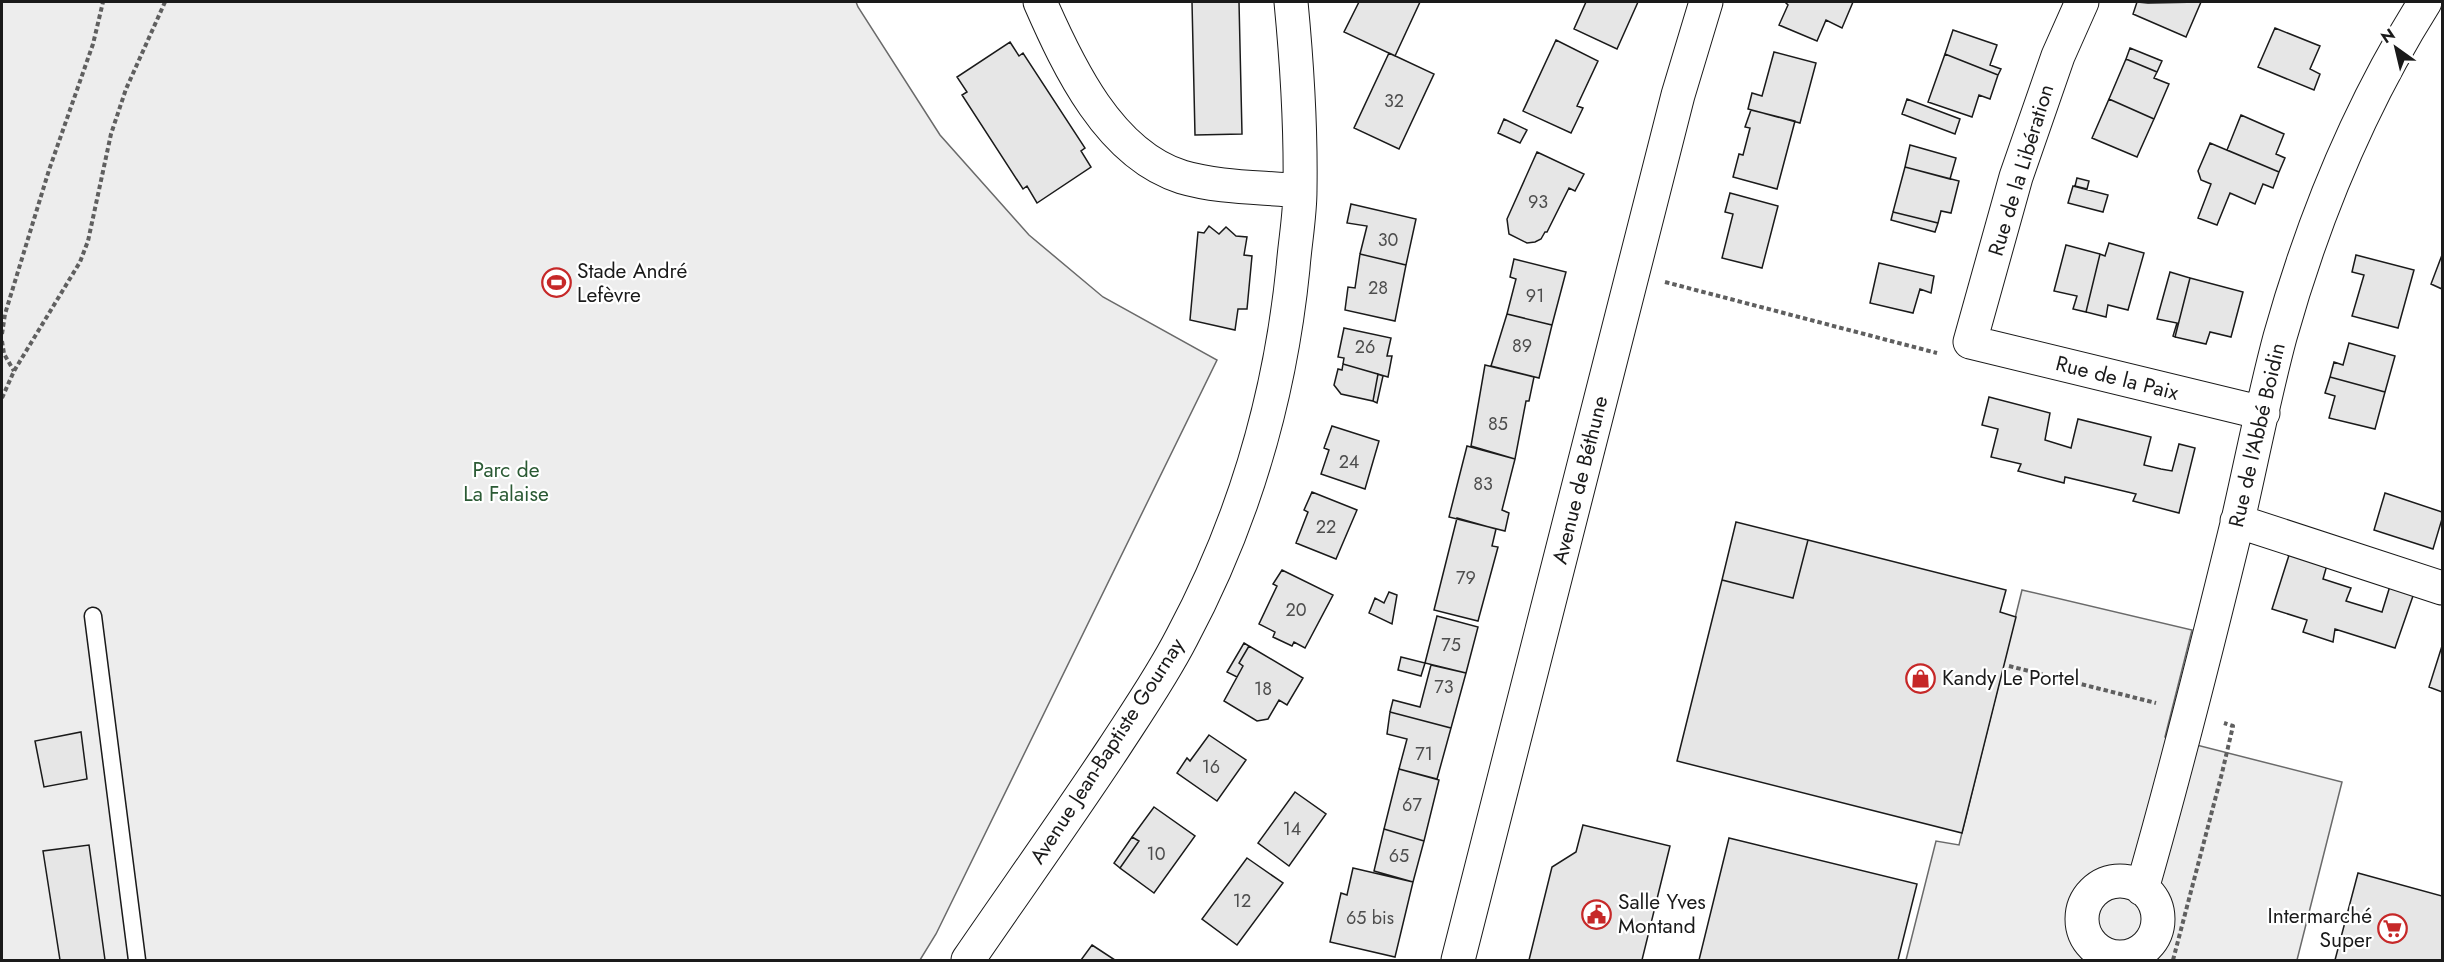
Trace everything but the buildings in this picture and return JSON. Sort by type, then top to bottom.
[{"type":"street","points":[[1040,2],[1059,47],[1082,89],[1112,126],[1149,161],[1165,170],[1200,181],[1300,191]]},
{"type":"street","name":"Avenue Jean-Baptiste Gournay","points":[[968,960],[1134,718],[1182,639],[1220,560],[1245,493],[1271,402],[1290,297],[1300,191],[1299,98],[1291,2]]},
{"type":"street","name":"Avenue de Béthune","points":[[1458,960],[1678,95],[1706,2]]},
{"type":"street","name":"Rue de la Libération","points":[[1970,342],[2016,177],[2058,56],[2082,2]]},
{"type":"street","name":"Rue de l'Abbé Boidin","points":[[2142,889],[2190,712],[2288,309],[2332,183],[2385,69],[2425,2]]},
{"type":"street","name":"Rue de la Paix","points":[[1970,342],[2263,413]]},
{"type":"street","points":[[2237,521],[2442,588]]},
{"type":"street","points":[[2114,882],[2129,882],[2142,889],[2154,903],[2157,913],[2157,928],[2147,946],[2124,959],[2106,954],[2087,953],[2082,923],[2084,907],[2089,898],[2100,887],[2114,882]]},
{"type":"lane","points":[[93,616],[137,960]]},
{"type":"path","points":[[2,334],[9,303],[49,170],[93,44],[103,2]]},
{"type":"path","points":[[2,398],[14,371],[80,262],[88,241],[111,134],[126,88],[165,2]]},
{"type":"path","points":[[1632,274],[1965,360],[1970,342]]},
{"type":"path","points":[[2,341],[4,354],[14,371]]},
{"type":"path","points":[[2009,666],[2190,712],[2233,726],[2172,960]]},
{"type":"shaded area","name":"Parc de La Falaise","points":[[2,2],[856,2],[940,135],[1029,235],[1103,297],[1217,360],[936,934],[920,960],[2,960]]},
{"type":"shaded area","points":[[2022,590],[2192,630],[2165,737],[2342,782],[2297,960],[1906,960],[1936,841],[1959,845]]},
{"type":"place","name":"Stade André Lefèvre","points":[[556,283]]},
{"type":"place","name":"Kandy Le Portel","points":[[1921,678]]},
{"type":"place","name":"Salle Yves Montand","points":[[1597,914]]},
{"type":"place","name":"Intermarché Super","points":[[2393,928]]}]
